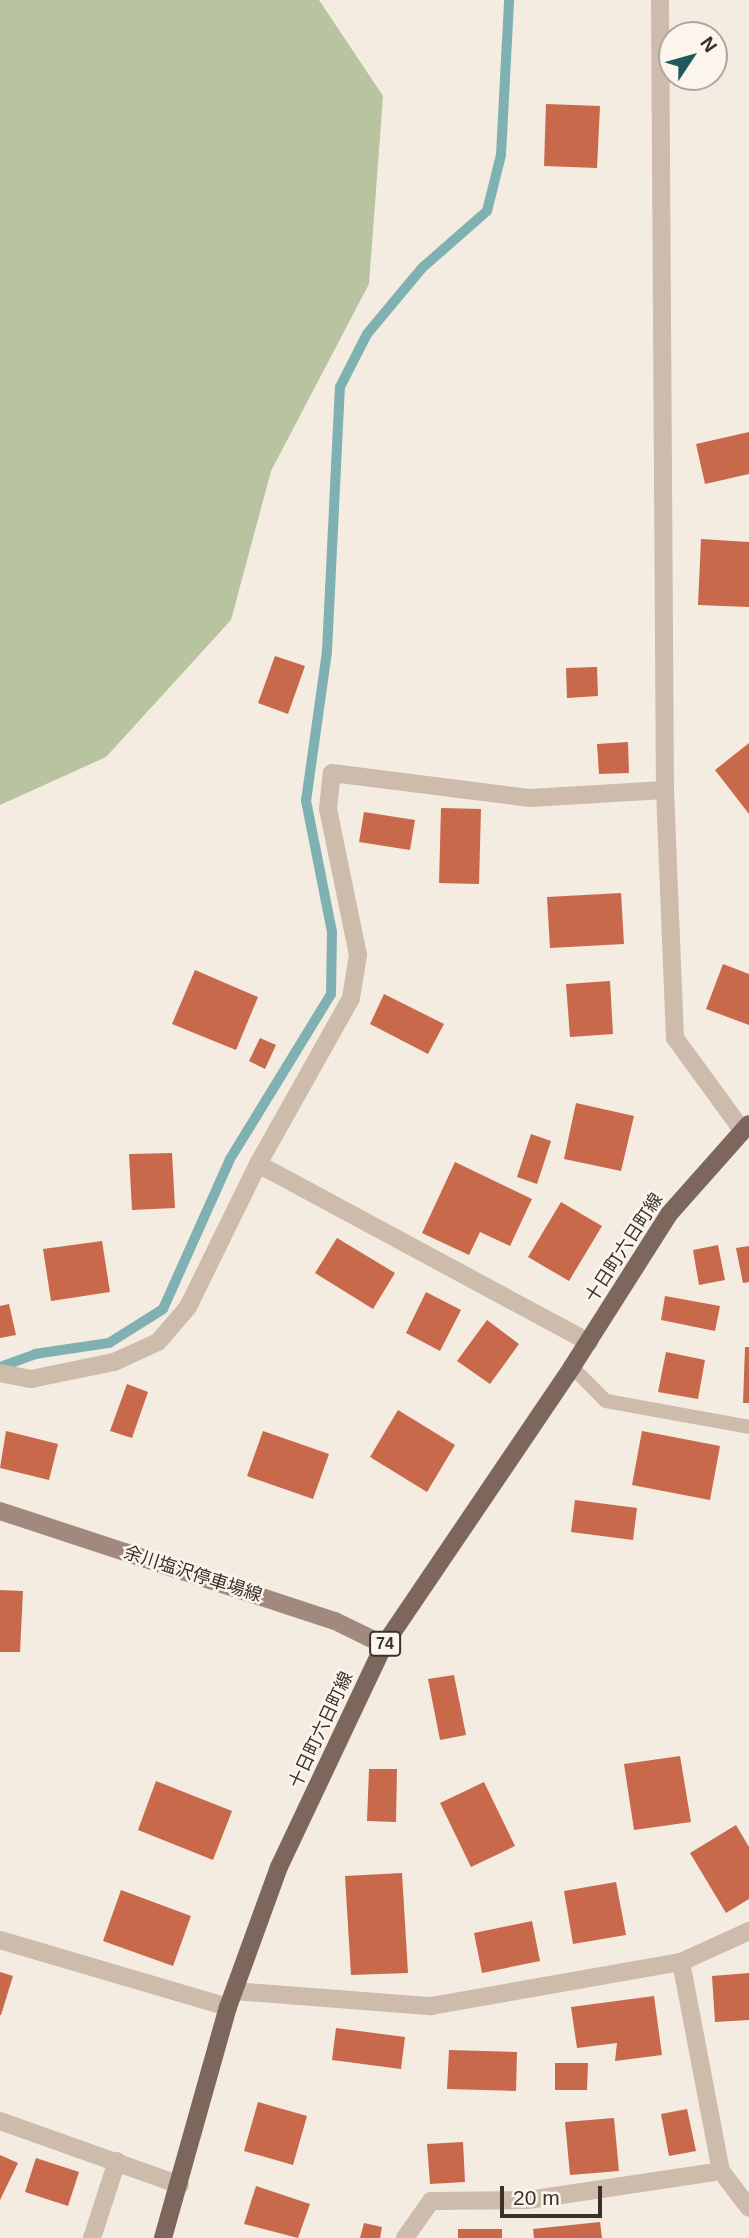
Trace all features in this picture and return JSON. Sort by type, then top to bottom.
[{"type":"main road","name":"十日町六日町線","points":[[163,2238],[231,1999],[279,1867],[384,1645],[589,1342],[669,1214],[746,1127]]},
{"type":"main road","name":"余川塩沢停車場線","points":[[0,1511],[335,1620],[384,1645]]},
{"type":"street","points":[[660,0],[665,790],[675,1038],[746,1127]]},
{"type":"street","points":[[0,1373],[31,1379],[114,1362],[158,1342],[188,1307],[258,1164],[351,998],[358,955],[328,810],[332,773],[530,798],[665,790]]},
{"type":"street","points":[[258,1164],[589,1342]]},
{"type":"street","points":[[0,1940],[231,1999],[431,2006],[681,1962],[749,1931]]},
{"type":"street","points":[[681,1962],[721,2171],[749,2208]]},
{"type":"street","points":[[0,2121],[180,2185]]},
{"type":"street","points":[[92,2238],[117,2161]]},
{"type":"street","points":[[405,2238],[430,2201],[528,2200],[721,2171]]},
{"type":"lane","points":[[572,1367],[606,1401],[749,1427]]},
{"type":"green space","points":[[0,0],[319,0],[383,96],[369,284],[271,471],[231,620],[106,757],[0,805]]},
{"type":"building","points":[[546,104],[600,106],[597,168],[544,166]]},
{"type":"building","points":[[749,432],[749,474],[705,484],[696,444]]},
{"type":"building","points":[[701,539],[749,542],[749,607],[698,605]]},
{"type":"building","points":[[275,656],[305,666],[288,714],[258,703]]},
{"type":"building","points":[[597,667],[598,696],[567,698],[566,668]]},
{"type":"building","points":[[628,742],[629,773],[599,774],[597,744]]},
{"type":"building","points":[[749,743],[749,814],[715,770]]},
{"type":"building","points":[[441,808],[481,809],[479,884],[439,883]]},
{"type":"building","points":[[364,812],[415,820],[410,850],[359,842]]},
{"type":"building","points":[[621,893],[624,944],[550,948],[547,897]]},
{"type":"building","points":[[723,964],[749,974],[749,1025],[706,1009]]},
{"type":"building","points":[[195,970],[258,997],[236,1050],[172,1024]]},
{"type":"building","points":[[610,981],[613,1034],[570,1037],[566,984]]},
{"type":"building","points":[[384,994],[444,1024],[428,1054],[370,1024]]},
{"type":"building","points":[[260,1038],[276,1045],[265,1069],[249,1061]]},
{"type":"building","points":[[576,1103],[634,1116],[621,1171],[564,1159]]},
{"type":"building","points":[[531,1134],[551,1141],[537,1184],[517,1177]]},
{"type":"building","points":[[172,1153],[175,1208],[132,1210],[129,1154]]},
{"type":"building","points":[[455,1162],[532,1199],[510,1246],[480,1232],[469,1255],[422,1233]]},
{"type":"building","points":[[561,1202],[602,1226],[569,1281],[528,1257]]},
{"type":"building","points":[[337,1238],[395,1273],[373,1309],[315,1273]]},
{"type":"building","points":[[102,1241],[110,1292],[51,1301],[43,1249]]},
{"type":"building","points":[[718,1245],[725,1280],[699,1285],[693,1250]]},
{"type":"building","points":[[749,1246],[749,1282],[743,1283],[736,1248]]},
{"type":"building","points":[[426,1292],[461,1310],[440,1351],[406,1333]]},
{"type":"building","points":[[665,1296],[720,1306],[715,1331],[661,1320]]},
{"type":"building","points":[[9,1304],[16,1335],[0,1338],[0,1306]]},
{"type":"building","points":[[487,1320],[519,1344],[490,1384],[457,1361]]},
{"type":"building","points":[[745,1347],[749,1347],[749,1403],[743,1403]]},
{"type":"building","points":[[666,1352],[705,1360],[698,1399],[658,1392]]},
{"type":"building","points":[[127,1384],[148,1392],[132,1438],[110,1431]]},
{"type":"building","points":[[398,1410],[455,1445],[427,1492],[370,1457]]},
{"type":"building","points":[[6,1431],[58,1444],[49,1480],[0,1468]]},
{"type":"building","points":[[263,1431],[329,1454],[313,1499],[247,1476]]},
{"type":"building","points":[[642,1431],[720,1446],[710,1500],[632,1485]]},
{"type":"building","points":[[575,1500],[637,1508],[633,1540],[571,1532]]},
{"type":"building","points":[[0,1590],[23,1591],[20,1652],[0,1652]]},
{"type":"building","points":[[454,1675],[466,1735],[440,1740],[428,1679]]},
{"type":"building","points":[[680,1756],[691,1822],[634,1830],[624,1764]]},
{"type":"building","points":[[369,1769],[397,1769],[396,1822],[367,1821]]},
{"type":"building","points":[[156,1781],[232,1811],[213,1860],[138,1830]]},
{"type":"building","points":[[484,1782],[515,1846],[471,1867],[440,1803]]},
{"type":"building","points":[[736,1825],[749,1847],[749,1899],[726,1913],[690,1853]]},
{"type":"building","points":[[402,1873],[408,1973],[351,1975],[345,1876]]},
{"type":"building","points":[[616,1882],[626,1935],[573,1944],[564,1891]]},
{"type":"building","points":[[121,1890],[191,1916],[173,1966],[103,1941]]},
{"type":"building","points":[[532,1921],[540,1961],[482,1973],[474,1933]]},
{"type":"building","points":[[0,1972],[13,1976],[1,2015],[0,2015]]},
{"type":"building","points":[[749,1973],[749,2020],[715,2022],[712,1976]]},
{"type":"building","points":[[654,1996],[662,2055],[615,2061],[617,2043],[577,2048],[571,2007]]},
{"type":"building","points":[[336,2028],[405,2037],[401,2069],[332,2060]]},
{"type":"building","points":[[449,2050],[517,2052],[516,2091],[447,2089]]},
{"type":"building","points":[[555,2063],[588,2063],[587,2090],[555,2090]]},
{"type":"building","points":[[258,2102],[307,2116],[293,2165],[244,2151]]},
{"type":"building","points":[[687,2109],[696,2151],[669,2156],[661,2114]]},
{"type":"building","points":[[614,2118],[619,2171],[570,2175],[565,2122]]},
{"type":"building","points":[[463,2142],[465,2182],[430,2184],[427,2144]]},
{"type":"building","points":[[0,2155],[18,2163],[0,2200]]},
{"type":"building","points":[[36,2158],[79,2172],[68,2206],[25,2192]]},
{"type":"building","points":[[256,2186],[310,2204],[298,2238],[244,2224]]},
{"type":"building","points":[[600,2222],[602,2238],[534,2238],[533,2229]]},
{"type":"building","points":[[364,2223],[382,2227],[380,2238],[360,2238]]},
{"type":"building","points":[[458,2229],[502,2229],[502,2238],[458,2238]]},
{"type":"waterway","points":[[0,1367],[35,1354],[109,1343],[163,1309],[230,1159],[331,994],[332,932],[306,801],[327,651],[340,387],[367,334],[422,268],[487,211],[501,155],[509,0]]}]
